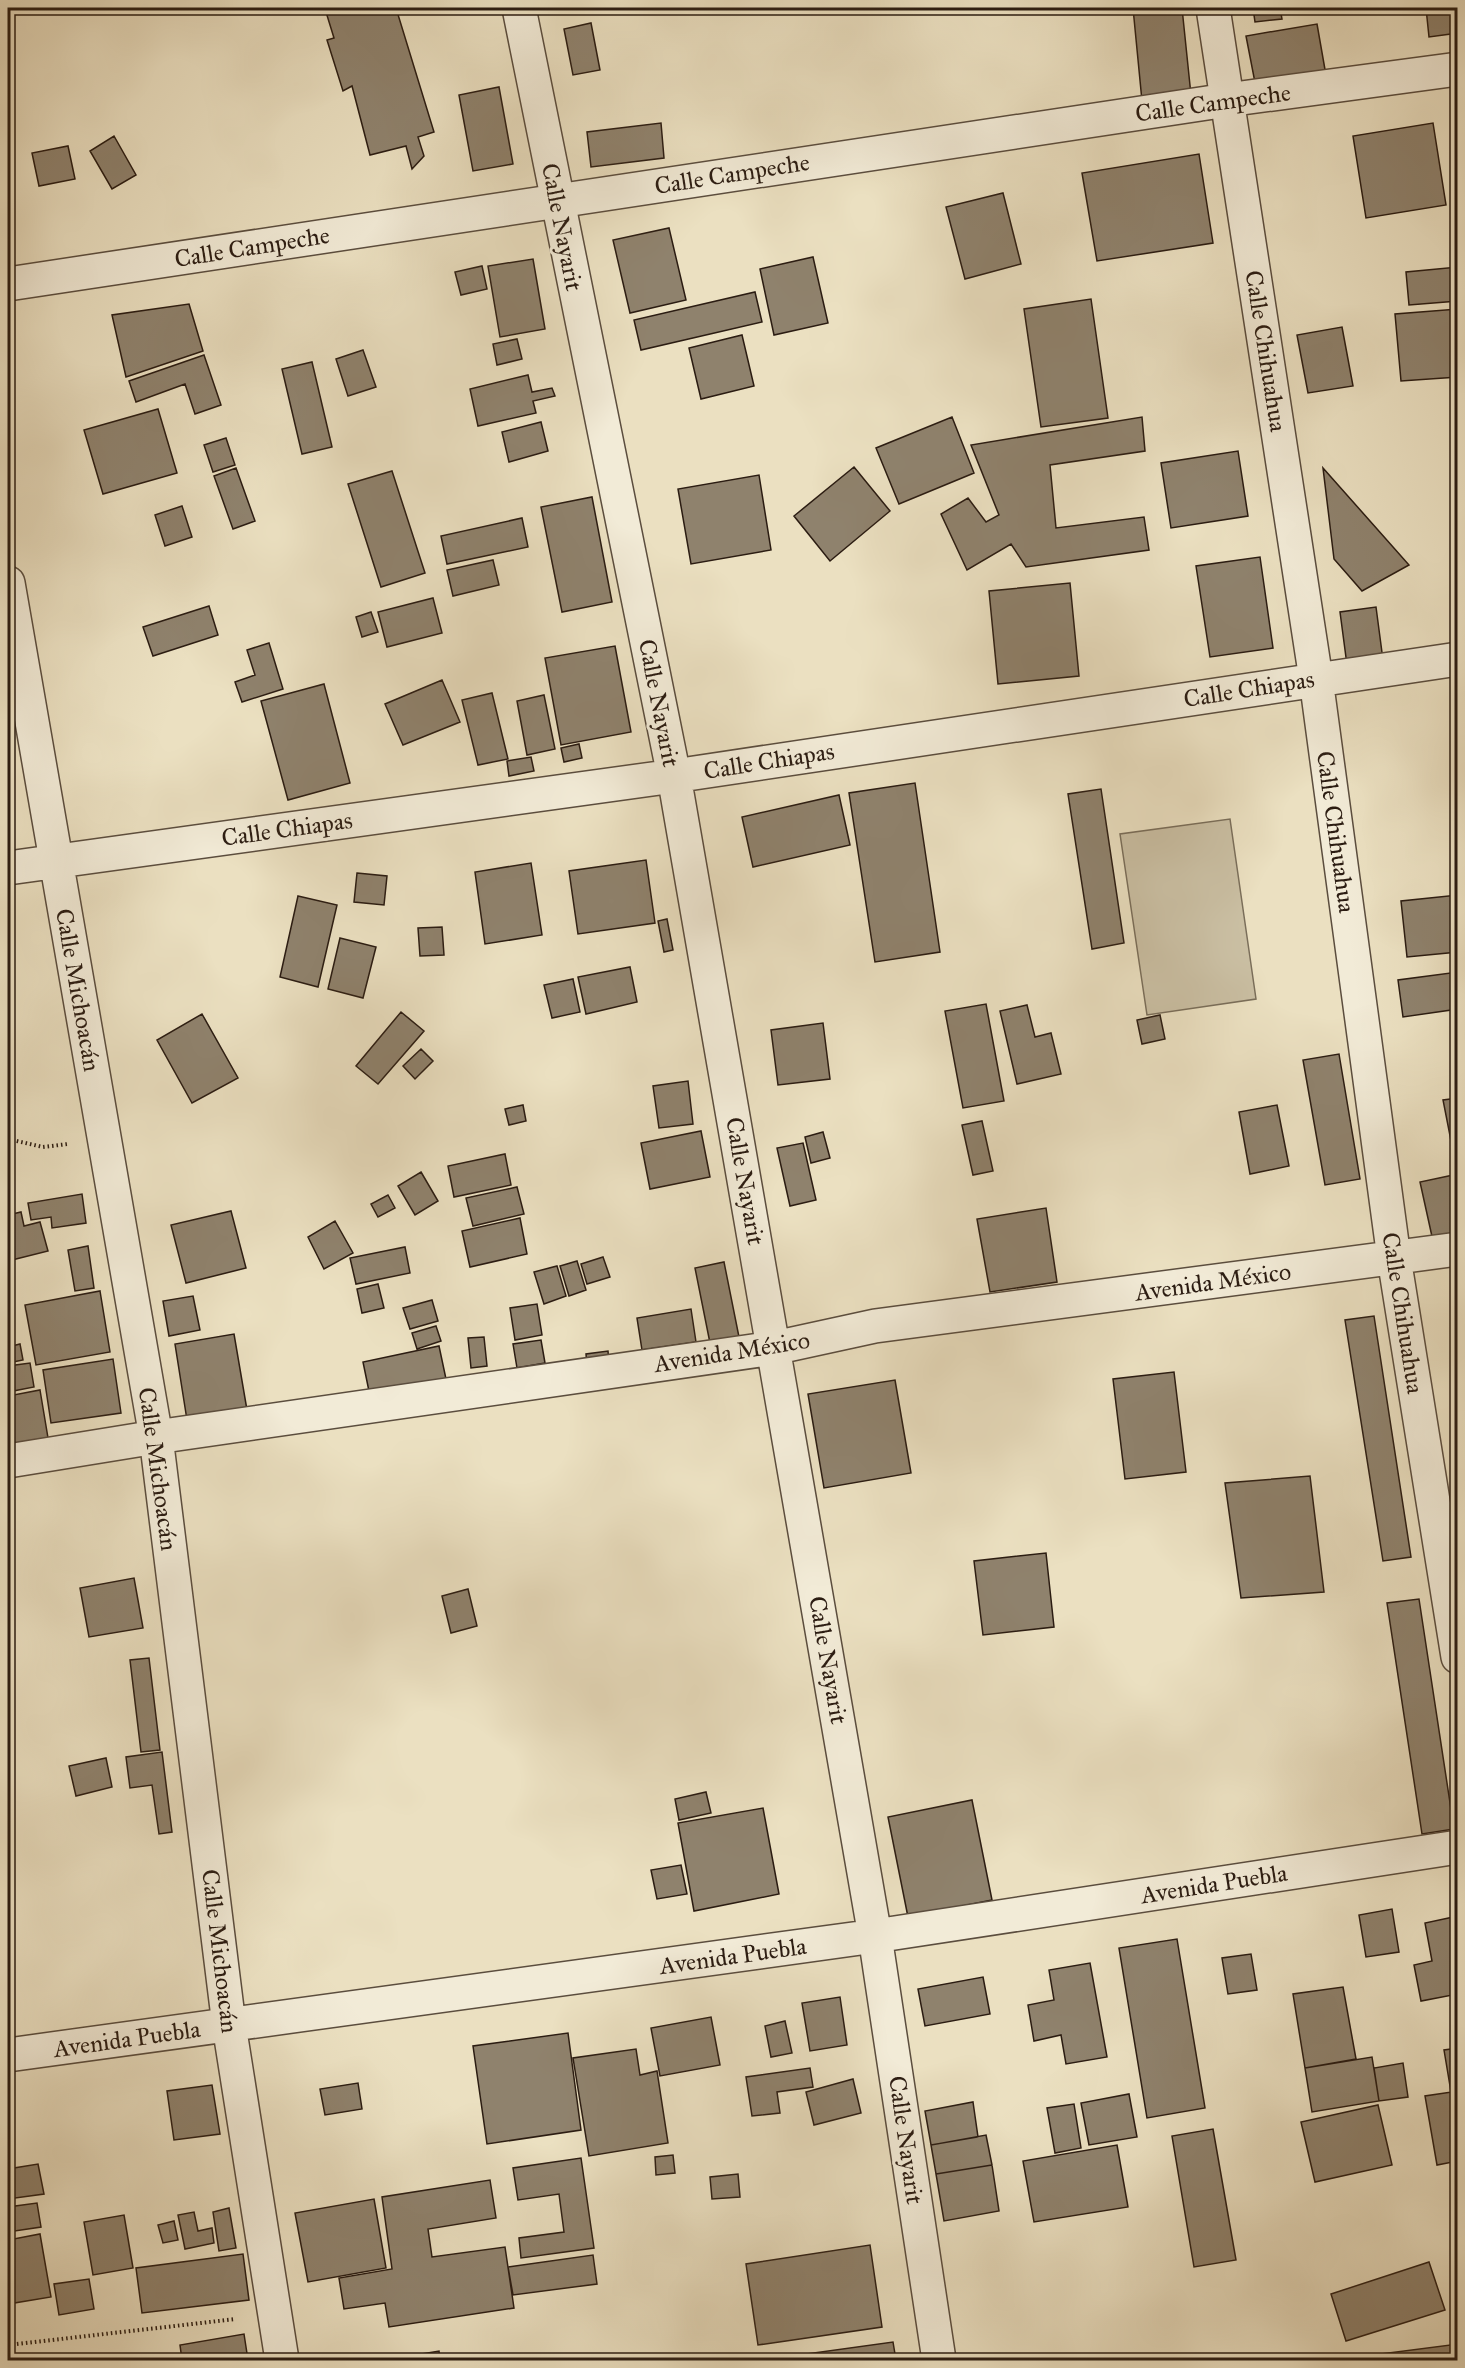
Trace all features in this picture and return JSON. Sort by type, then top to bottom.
[{"type":"street","name":"Calle Nayarit","points":[[519,8],[674,776],[875,1936],[939,2361]]},
{"type":"street","name":"Calle Chihuahua","points":[[1213,8],[1316,679],[1394,1258],[1458,1657]]},
{"type":"street","name":"Calle Campeche","points":[[8,284],[1227,100],[1458,69]]},
{"type":"street","name":"Calle Michoacán","points":[[8,583],[156,1437],[229,2025],[282,2361]]},
{"type":"street","name":"Calle Chiapas","points":[[8,868],[674,776],[1458,659]]},
{"type":"street","name":"Avenida México","points":[[8,1461],[156,1437],[774,1348],[875,1326],[1458,1249]]},
{"type":"street","name":"Avenida Puebla","points":[[8,2055],[875,1936],[1458,1847]]},
{"type":"path","points":[[8,1139],[43,1147],[104,1141]]},
{"type":"path","points":[[8,2345],[276,2314]]},
{"type":"shaded area","points":[[1230,819],[1256,999],[1147,1015],[1120,834]]},
{"type":"building","points":[[341,8],[396,8],[434,132],[418,137],[424,156],[412,169],[406,146],[370,155],[352,86],[343,91],[327,40],[334,38],[326,12]]},
{"type":"building","points":[[1133,8],[1182,8],[1191,95],[1142,101]]},
{"type":"building","points":[[1253,8],[1280,8],[1282,19],[1255,22]]},
{"type":"building","points":[[1426,8],[1458,8],[1458,33],[1429,37]]},
{"type":"building","points":[[591,23],[600,70],[573,75],[564,29]]},
{"type":"building","points":[[1317,24],[1327,81],[1257,93],[1246,36]]},
{"type":"building","points":[[499,87],[513,164],[473,171],[459,95]]},
{"type":"building","points":[[661,123],[664,158],[591,167],[587,132]]},
{"type":"building","points":[[1433,123],[1446,205],[1366,218],[1353,136]]},
{"type":"building","points":[[114,136],[136,175],[112,189],[90,151]]},
{"type":"building","points":[[68,146],[75,179],[39,186],[32,153]]},
{"type":"building","points":[[1199,154],[1213,243],[1097,261],[1082,173]]},
{"type":"building","points":[[1003,193],[1021,264],[965,279],[946,207]]},
{"type":"building","points":[[669,228],[686,300],[630,313],[613,240]]},
{"type":"building","points":[[813,257],[828,323],[774,335],[760,269]]},
{"type":"building","points":[[533,259],[545,329],[500,337],[488,266]]},
{"type":"building","points":[[482,266],[487,289],[461,295],[455,272]]},
{"type":"building","points":[[1458,267],[1458,301],[1409,305],[1406,272]]},
{"type":"building","points":[[755,292],[762,322],[641,350],[634,320]]},
{"type":"building","points":[[1091,299],[1108,418],[1041,427],[1024,309]]},
{"type":"building","points":[[189,304],[203,351],[126,377],[112,315]]},
{"type":"building","points":[[1458,309],[1458,377],[1401,381],[1395,314]]},
{"type":"building","points":[[1342,327],[1353,386],[1308,393],[1297,335]]},
{"type":"building","points":[[742,335],[754,386],[701,399],[689,348]]},
{"type":"building","points":[[517,339],[522,359],[497,365],[493,344]]},
{"type":"building","points":[[363,350],[376,387],[348,396],[336,359]]},
{"type":"building","points":[[204,355],[221,405],[195,414],[185,384],[136,402],[129,381]]},
{"type":"building","points":[[312,362],[332,447],[302,454],[282,369]]},
{"type":"building","points":[[528,375],[532,392],[552,388],[555,396],[533,401],[536,413],[478,426],[470,389]]},
{"type":"building","points":[[158,409],[177,473],[103,494],[84,430]]},
{"type":"building","points":[[952,417],[974,473],[899,504],[876,448]]},
{"type":"building","points":[[1142,417],[1145,451],[1050,465],[1056,528],[1144,517],[1149,550],[1026,567],[1011,544],[967,570],[941,514],[968,498],[986,522],[999,515],[971,445]]},
{"type":"building","points":[[541,422],[548,451],[509,462],[502,432]]},
{"type":"building","points":[[226,438],[235,465],[213,472],[204,445]]},
{"type":"building","points":[[1238,451],[1248,516],[1171,528],[1161,463]]},
{"type":"building","points":[[854,467],[890,511],[830,561],[794,516]]},
{"type":"building","points":[[236,468],[255,521],[233,529],[214,476]]},
{"type":"building","points":[[1323,468],[1409,565],[1362,591],[1334,559]]},
{"type":"building","points":[[392,471],[425,573],[381,587],[348,484]]},
{"type":"building","points":[[759,475],[771,550],[691,564],[678,489]]},
{"type":"building","points":[[592,497],[612,602],[562,612],[541,507]]},
{"type":"building","points":[[182,506],[192,537],[165,546],[155,515]]},
{"type":"building","points":[[522,518],[528,547],[447,564],[441,536]]},
{"type":"building","points":[[1260,557],[1273,648],[1210,657],[1196,566]]},
{"type":"building","points":[[493,560],[499,585],[453,596],[447,570]]},
{"type":"building","points":[[1070,583],[1079,676],[998,684],[989,591]]},
{"type":"building","points":[[433,598],[442,633],[387,647],[378,612]]},
{"type":"building","points":[[209,606],[218,635],[153,656],[143,627]]},
{"type":"building","points":[[1376,607],[1383,660],[1347,665],[1340,612]]},
{"type":"building","points":[[371,612],[378,632],[362,637],[356,617]]},
{"type":"building","points":[[269,643],[283,689],[242,702],[235,682],[255,675],[247,650]]},
{"type":"building","points":[[615,646],[631,732],[561,745],[545,658]]},
{"type":"building","points":[[442,680],[460,722],[403,745],[385,704]]},
{"type":"building","points":[[324,684],[350,783],[288,800],[261,701]]},
{"type":"building","points":[[492,693],[508,759],[478,765],[462,700]]},
{"type":"building","points":[[544,695],[555,749],[527,755],[517,701]]},
{"type":"building","points":[[579,744],[582,758],[564,762],[561,748]]},
{"type":"building","points":[[531,757],[534,771],[509,776],[507,761]]},
{"type":"building","points":[[8,783],[13,812],[8,813]]},
{"type":"building","points":[[915,783],[940,952],[875,962],[849,793]]},
{"type":"building","points":[[1101,789],[1124,943],[1092,949],[1068,794]]},
{"type":"building","points":[[839,795],[850,845],[753,867],[742,817]]},
{"type":"building","points":[[646,860],[655,923],[578,934],[569,871]]},
{"type":"building","points":[[531,863],[542,935],[485,944],[475,872]]},
{"type":"building","points":[[357,873],[387,876],[384,905],[354,902]]},
{"type":"building","points":[[1458,895],[1458,952],[1407,957],[1401,901]]},
{"type":"building","points":[[298,896],[337,905],[318,987],[280,977]]},
{"type":"building","points":[[667,919],[673,950],[664,952],[658,921]]},
{"type":"building","points":[[442,927],[444,955],[420,956],[418,928]]},
{"type":"building","points":[[340,938],[376,947],[363,998],[328,989]]},
{"type":"building","points":[[630,967],[637,1002],[586,1014],[578,977]]},
{"type":"building","points":[[1458,972],[1458,1009],[1403,1017],[1398,980]]},
{"type":"building","points":[[573,979],[580,1012],[552,1018],[544,985]]},
{"type":"building","points":[[986,1004],[1004,1101],[963,1108],[945,1011]]},
{"type":"building","points":[[1027,1005],[1035,1037],[1051,1033],[1061,1074],[1017,1084],[1000,1011]]},
{"type":"building","points":[[401,1012],[424,1031],[378,1084],[356,1066]]},
{"type":"building","points":[[202,1014],[238,1078],[192,1103],[157,1040]]},
{"type":"building","points":[[1160,1015],[1165,1039],[1142,1044],[1137,1020]]},
{"type":"building","points":[[823,1023],[830,1079],[778,1085],[771,1030]]},
{"type":"building","points":[[421,1049],[433,1061],[415,1079],[403,1066]]},
{"type":"building","points":[[1339,1054],[1360,1179],[1325,1185],[1303,1060]]},
{"type":"building","points":[[688,1081],[693,1124],[659,1128],[653,1086]]},
{"type":"building","points":[[1458,1098],[1458,1145],[1452,1146],[1443,1100]]},
{"type":"building","points":[[523,1105],[526,1121],[509,1125],[505,1109]]},
{"type":"building","points":[[1277,1105],[1289,1166],[1250,1174],[1239,1112]]},
{"type":"building","points":[[982,1121],[993,1171],[973,1175],[962,1125]]},
{"type":"building","points":[[701,1131],[710,1177],[650,1189],[641,1143]]},
{"type":"building","points":[[823,1132],[830,1158],[811,1163],[805,1137]]},
{"type":"building","points":[[803,1143],[816,1200],[790,1206],[777,1148]]},
{"type":"building","points":[[505,1154],[511,1185],[454,1197],[448,1166]]},
{"type":"building","points":[[421,1172],[438,1201],[415,1215],[398,1186]]},
{"type":"building","points":[[1458,1174],[1458,1236],[1433,1241],[1420,1182]]},
{"type":"building","points":[[517,1187],[524,1214],[473,1226],[466,1198]]},
{"type":"building","points":[[82,1194],[86,1223],[52,1228],[51,1217],[31,1220],[28,1203]]},
{"type":"building","points":[[388,1195],[395,1208],[378,1217],[371,1204]]},
{"type":"building","points":[[1046,1208],[1057,1282],[990,1292],[977,1219]]},
{"type":"building","points":[[231,1211],[246,1268],[186,1283],[171,1225]]},
{"type":"building","points":[[21,1212],[24,1226],[40,1222],[48,1251],[8,1261],[8,1231],[11,1230],[8,1215]]},
{"type":"building","points":[[520,1218],[527,1254],[470,1267],[462,1231]]},
{"type":"building","points":[[335,1221],[353,1253],[324,1269],[308,1237]]},
{"type":"building","points":[[88,1246],[94,1288],[75,1291],[68,1250]]},
{"type":"building","points":[[405,1247],[410,1273],[356,1284],[350,1258]]},
{"type":"building","points":[[603,1257],[610,1277],[587,1284],[581,1264]]},
{"type":"building","points":[[577,1261],[586,1290],[569,1296],[560,1266]]},
{"type":"building","points":[[724,1262],[740,1342],[711,1348],[695,1268]]},
{"type":"building","points":[[557,1266],[566,1296],[544,1304],[534,1272]]},
{"type":"building","points":[[378,1284],[384,1308],[362,1313],[357,1289]]},
{"type":"building","points":[[100,1291],[110,1352],[36,1365],[25,1305]]},
{"type":"building","points":[[193,1296],[200,1330],[169,1336],[163,1301]]},
{"type":"building","points":[[432,1300],[438,1321],[410,1329],[403,1308]]},
{"type":"building","points":[[537,1304],[542,1335],[515,1340],[510,1308]]},
{"type":"building","points":[[691,1309],[696,1342],[642,1350],[637,1318]]},
{"type":"building","points":[[1374,1316],[1411,1557],[1383,1561],[1345,1320]]},
{"type":"building","points":[[436,1326],[441,1341],[417,1349],[412,1333]]},
{"type":"building","points":[[234,1334],[247,1410],[187,1420],[175,1344]]},
{"type":"building","points":[[484,1337],[487,1366],[471,1368],[468,1338]]},
{"type":"building","points":[[541,1340],[545,1363],[517,1368],[513,1344]]},
{"type":"building","points":[[20,1344],[23,1360],[8,1363],[8,1347]]},
{"type":"building","points":[[439,1346],[446,1379],[370,1396],[363,1362]]},
{"type":"building","points":[[608,1351],[609,1363],[587,1365],[586,1354]]},
{"type":"building","points":[[113,1359],[121,1413],[51,1423],[43,1370]]},
{"type":"building","points":[[30,1363],[34,1387],[8,1392],[8,1366]]},
{"type":"building","points":[[1174,1372],[1186,1472],[1125,1479],[1113,1379]]},
{"type":"building","points":[[895,1380],[911,1473],[824,1488],[808,1394]]},
{"type":"building","points":[[40,1390],[48,1438],[8,1446],[8,1396]]},
{"type":"building","points":[[1310,1476],[1324,1592],[1241,1598],[1225,1483]]},
{"type":"building","points":[[1046,1553],[1054,1627],[983,1635],[974,1561]]},
{"type":"building","points":[[134,1578],[143,1628],[89,1637],[80,1588]]},
{"type":"building","points":[[468,1589],[477,1626],[451,1633],[442,1596]]},
{"type":"building","points":[[1419,1599],[1454,1829],[1422,1834],[1387,1603]]},
{"type":"building","points":[[149,1658],[160,1750],[141,1752],[130,1660]]},
{"type":"building","points":[[162,1752],[172,1832],[159,1834],[152,1785],[130,1788],[126,1757]]},
{"type":"building","points":[[106,1758],[112,1787],[76,1796],[69,1766]]},
{"type":"building","points":[[706,1792],[711,1813],[679,1820],[675,1799]]},
{"type":"building","points":[[972,1800],[992,1900],[908,1917],[888,1817]]},
{"type":"building","points":[[763,1808],[779,1894],[694,1911],[678,1823]]},
{"type":"building","points":[[681,1865],[687,1894],[657,1899],[651,1870]]},
{"type":"building","points":[[1392,1909],[1399,1952],[1366,1957],[1359,1915]]},
{"type":"building","points":[[1458,1916],[1458,1994],[1421,2001],[1414,1965],[1432,1961],[1425,1923]]},
{"type":"building","points":[[1177,1939],[1205,2108],[1147,2118],[1119,1948]]},
{"type":"building","points":[[1251,1954],[1257,1990],[1228,1994],[1222,1958]]},
{"type":"building","points":[[1090,1963],[1107,2057],[1066,2064],[1061,2035],[1034,2041],[1028,2005],[1054,2000],[1049,1970]]},
{"type":"building","points":[[983,1977],[990,2014],[925,2026],[918,1989]]},
{"type":"building","points":[[1343,1987],[1356,2059],[1305,2068],[1293,1994]]},
{"type":"building","points":[[840,1997],[847,2045],[810,2051],[802,2003]]},
{"type":"building","points":[[711,2017],[720,2065],[660,2076],[651,2028]]},
{"type":"building","points":[[785,2021],[792,2053],[771,2057],[765,2026]]},
{"type":"building","points":[[568,2033],[581,2130],[487,2144],[473,2046]]},
{"type":"building","points":[[1458,2048],[1458,2091],[1451,2092],[1444,2050]]},
{"type":"building","points":[[636,2049],[640,2075],[657,2071],[668,2143],[589,2156],[573,2058]]},
{"type":"building","points":[[1372,2057],[1379,2101],[1312,2112],[1305,2068]]},
{"type":"building","points":[[1403,2063],[1408,2097],[1379,2101],[1374,2068]]},
{"type":"building","points":[[810,2068],[813,2087],[777,2092],[780,2113],[752,2116],[746,2077]]},
{"type":"building","points":[[853,2079],[861,2113],[814,2125],[806,2092]]},
{"type":"building","points":[[358,2083],[362,2109],[325,2115],[320,2089]]},
{"type":"building","points":[[212,2085],[220,2134],[174,2140],[167,2091]]},
{"type":"building","points":[[1458,2091],[1458,2161],[1437,2165],[1425,2096]]},
{"type":"building","points":[[1129,2094],[1137,2137],[1089,2145],[1081,2103]]},
{"type":"building","points":[[973,2102],[978,2137],[931,2145],[925,2111]]},
{"type":"building","points":[[1074,2104],[1081,2148],[1055,2153],[1047,2108]]},
{"type":"building","points":[[1378,2105],[1392,2165],[1315,2182],[1301,2122]]},
{"type":"building","points":[[1213,2129],[1236,2260],[1194,2267],[1172,2136]]},
{"type":"building","points":[[986,2135],[992,2165],[936,2174],[931,2145]]},
{"type":"building","points":[[1117,2145],[1128,2207],[1034,2222],[1023,2161]]},
{"type":"building","points":[[673,2155],[675,2173],[656,2175],[655,2157]]},
{"type":"building","points":[[581,2158],[594,2248],[521,2258],[519,2238],[564,2232],[559,2194],[518,2200],[513,2168]]},
{"type":"building","points":[[38,2164],[44,2194],[8,2199],[8,2169]]},
{"type":"building","points":[[992,2165],[999,2211],[944,2221],[936,2174]]},
{"type":"building","points":[[738,2174],[740,2197],[712,2199],[710,2177]]},
{"type":"building","points":[[490,2180],[496,2218],[428,2229],[432,2257],[505,2247],[514,2308],[389,2327],[385,2303],[344,2309],[339,2278],[392,2269],[382,2197]]},
{"type":"building","points":[[374,2199],[386,2268],[308,2282],[295,2213]]},
{"type":"building","points":[[37,2203],[41,2227],[8,2232],[8,2207]]},
{"type":"building","points":[[229,2208],[236,2248],[219,2251],[213,2212]]},
{"type":"building","points":[[194,2212],[198,2231],[212,2228],[214,2243],[185,2249],[178,2215]]},
{"type":"building","points":[[124,2215],[133,2268],[93,2275],[84,2222]]},
{"type":"building","points":[[174,2221],[178,2240],[163,2243],[158,2225]]},
{"type":"building","points":[[40,2234],[51,2297],[8,2304],[8,2240]]},
{"type":"building","points":[[870,2245],[882,2327],[758,2345],[746,2264]]},
{"type":"building","points":[[243,2254],[249,2300],[142,2313],[136,2268]]},
{"type":"building","points":[[593,2255],[597,2284],[513,2295],[508,2267]]},
{"type":"building","points":[[1429,2262],[1445,2310],[1346,2341],[1331,2294]]},
{"type":"building","points":[[89,2279],[94,2309],[59,2315],[54,2284]]},
{"type":"building","points":[[244,2334],[248,2360],[182,2360],[180,2345]]},
{"type":"building","points":[[893,2342],[896,2360],[763,2360]]},
{"type":"building","points":[[1458,2344],[1458,2360],[1334,2360]]},
{"type":"building","points":[[439,2351],[440,2360],[385,2360]]}]
